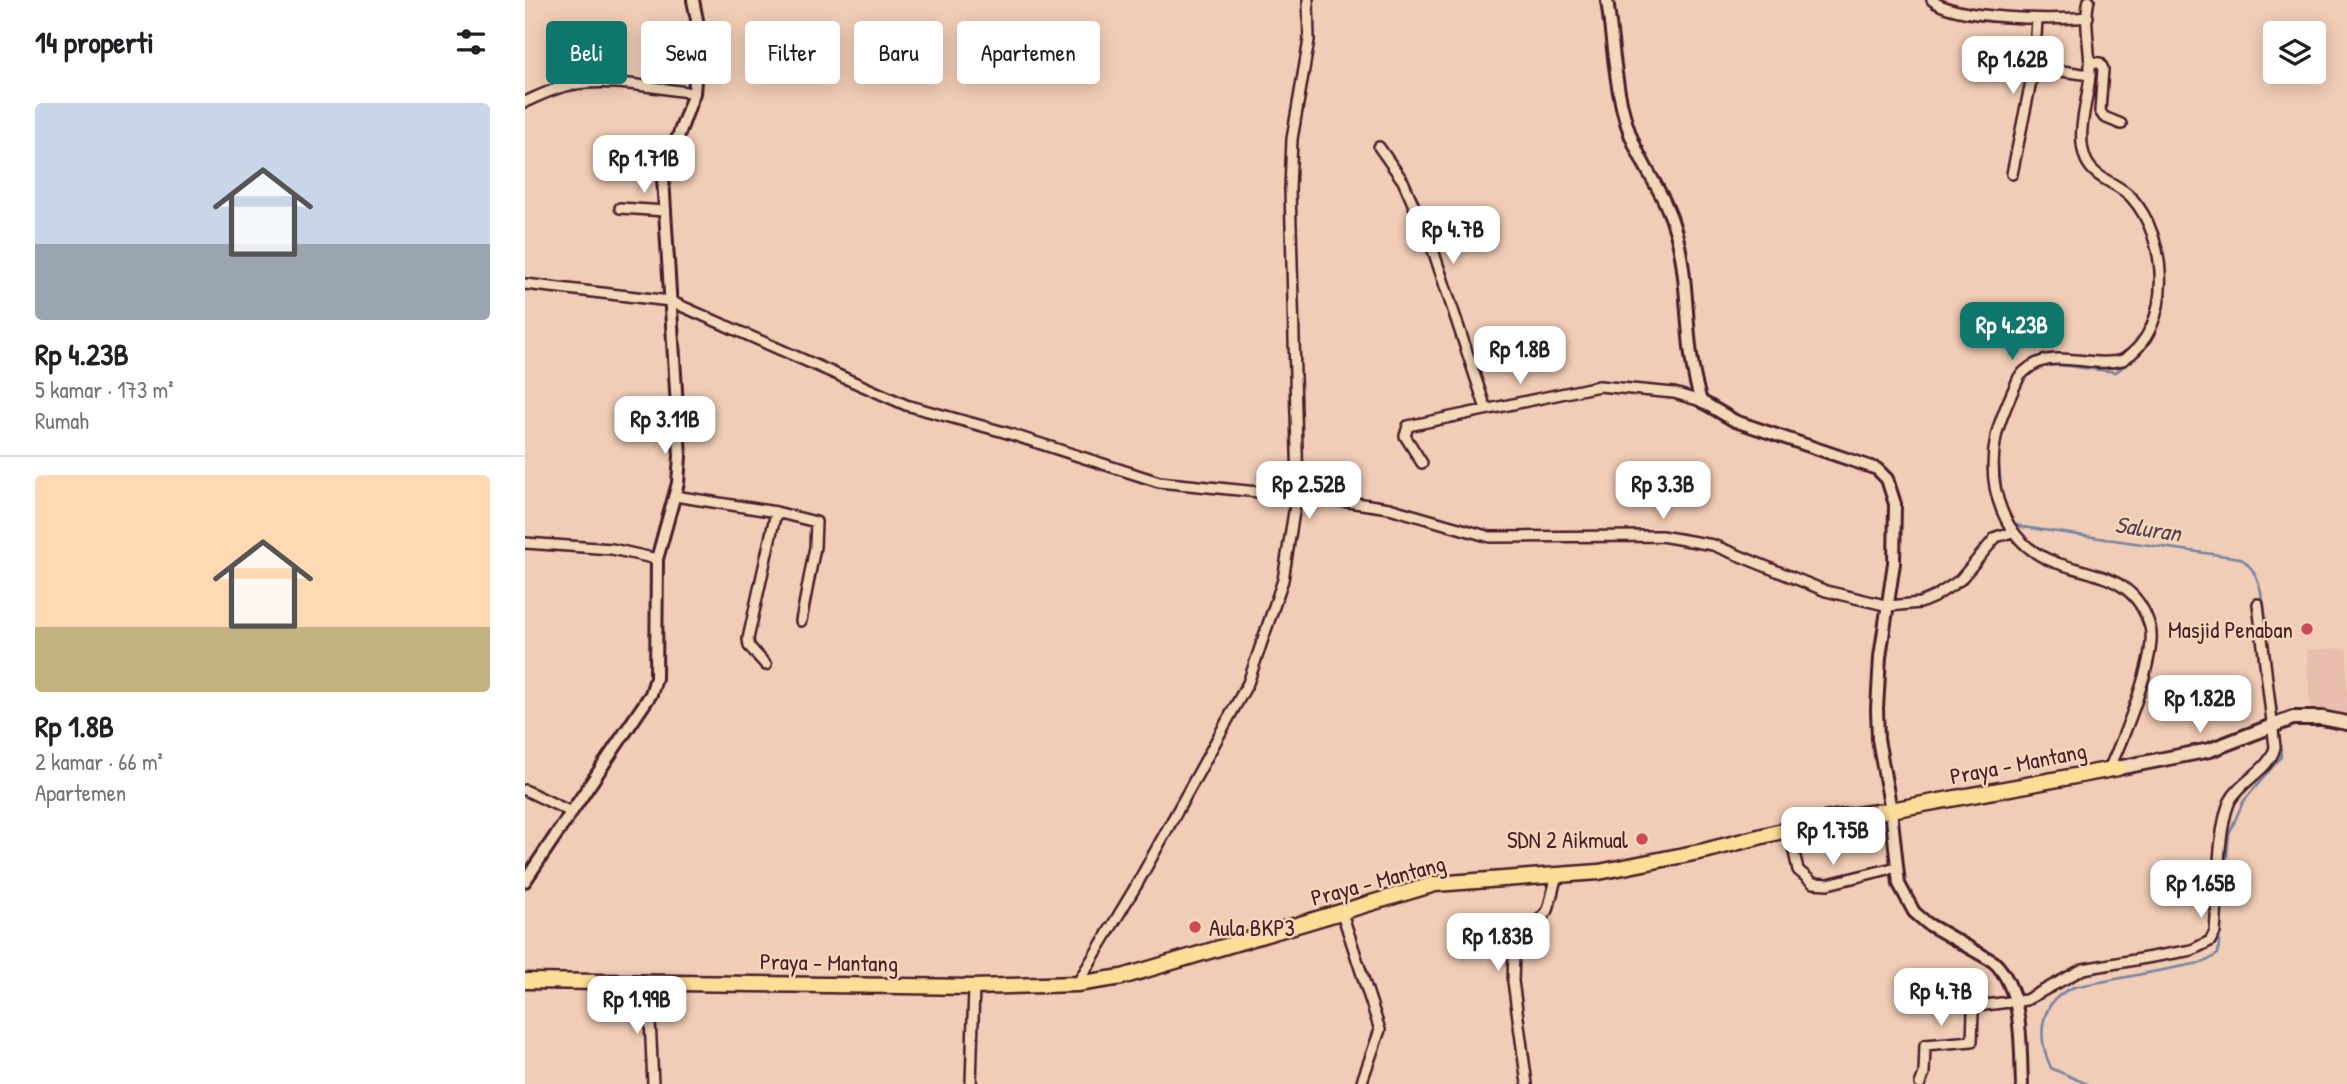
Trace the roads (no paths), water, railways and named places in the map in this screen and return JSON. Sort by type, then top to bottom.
[{"type":"main road","name":"Praya - Mantang","points":[[525,981],[974,987],[1077,984],[1122,977],[1435,884],[1599,872],[1704,851],[1829,819],[1891,810],[2210,750],[2293,718],[2322,718],[2347,723]]},
{"type":"street","points":[[525,881],[636,720],[655,682],[657,559],[675,496],[680,456],[665,211],[665,168],[694,93],[699,30],[693,0]]},
{"type":"street","points":[[1077,984],[1112,927],[1248,683],[1283,580],[1297,497],[1298,421],[1290,189],[1292,139],[1309,40],[1308,0]]},
{"type":"street","points":[[1607,0],[1627,121],[1634,145],[1664,196],[1679,244],[1687,327],[1701,401]]},
{"type":"street","points":[[1932,0],[1940,6],[2037,20],[2088,17]]},
{"type":"street","points":[[2089,0],[2088,17],[2094,63],[2083,121],[2083,151],[2092,169],[2126,191],[2147,221],[2156,248],[2159,304],[2139,345],[2123,360],[2051,358],[2032,364],[2019,377],[1996,436],[1996,494],[2002,514],[2012,532],[2042,555],[2100,573],[2121,586],[2143,610],[2151,627],[2150,653],[2124,735],[2119,767]]},
{"type":"street","points":[[2012,174],[2034,67],[2037,20]]},
{"type":"street","points":[[2094,63],[2103,73],[2100,111],[2104,117],[2121,124]]},
{"type":"street","points":[[2034,67],[2090,75]]},
{"type":"street","points":[[525,102],[553,89],[587,83],[635,85],[694,93]]},
{"type":"street","points":[[1378,147],[1403,181],[1422,224],[1486,409]]},
{"type":"street","points":[[620,208],[665,211]]},
{"type":"street","points":[[525,284],[670,301],[831,374],[937,416],[1004,432],[1159,482],[1389,508],[1490,537],[1661,536],[1700,543],[1826,591],[1889,606],[1920,603],[1934,597],[1960,580],[1996,537],[2012,532]]},
{"type":"street","points":[[1422,463],[1405,436],[1408,426],[1599,386],[1662,391],[1701,401],[1735,421],[1877,469],[1887,479],[1892,491],[1895,513],[1894,563],[1880,657],[1877,709],[1878,739],[1891,810],[1899,884],[1914,912],[1928,924],[1994,962],[2003,971],[2014,1003],[2022,1084]]},
{"type":"street","points":[[675,496],[813,520],[817,524],[801,621]]},
{"type":"street","points":[[766,665],[749,646],[748,639],[776,512]]},
{"type":"street","points":[[525,543],[612,549],[657,559]]},
{"type":"street","points":[[1920,1084],[1924,1074],[1925,1045],[1972,1041],[1974,1008],[2014,1003],[2039,995],[2083,969],[2192,950],[2210,941],[2215,932],[2222,845],[2230,802],[2241,784],[2274,753],[2274,724],[2258,604]]},
{"type":"street","points":[[525,790],[571,812]]},
{"type":"street","points":[[1789,829],[1798,870],[1813,884],[1828,884],[1897,867]]},
{"type":"street","points":[[1527,1084],[1513,981],[1514,955],[1548,909],[1557,875]]},
{"type":"street","points":[[1342,913],[1380,1030],[1361,1084]]},
{"type":"street","points":[[630,982],[647,1007],[650,1019],[653,1084]]},
{"type":"street","points":[[971,1084],[974,987]]},
{"type":"waterway","name":"Saluran","points":[[2112,179],[2124,186]]},
{"type":"waterway","name":"Saluran","points":[[2135,195],[2145,209]]},
{"type":"waterway","name":"Saluran","points":[[2156,327],[2163,311],[2164,287]]},
{"type":"waterway","name":"Saluran","points":[[2042,366],[2059,365],[2116,372],[2134,359],[2143,348]]},
{"type":"waterway","name":"Saluran","points":[[2017,393],[2027,375]]},
{"type":"waterway","name":"Saluran","points":[[1998,452],[2002,498]]},
{"type":"waterway","name":"Saluran","points":[[2013,523],[2022,527],[2240,558],[2248,564],[2257,579],[2265,625]]},
{"type":"waterway","name":"Saluran","points":[[2269,662],[2278,718]]},
{"type":"waterway","name":"Saluran","points":[[2087,1084],[2051,1068],[2042,1032],[2047,1010],[2062,993],[2074,987],[2205,962],[2218,954],[2229,834],[2243,802],[2281,757],[2279,728]]},
{"type":"place","name":"Masjid Penaban","points":[[2307,629]]},
{"type":"place","name":"SDN 2 Aikmual","points":[[1642,839]]},
{"type":"place","name":"Aula BKP3","points":[[1195,927]]}]
